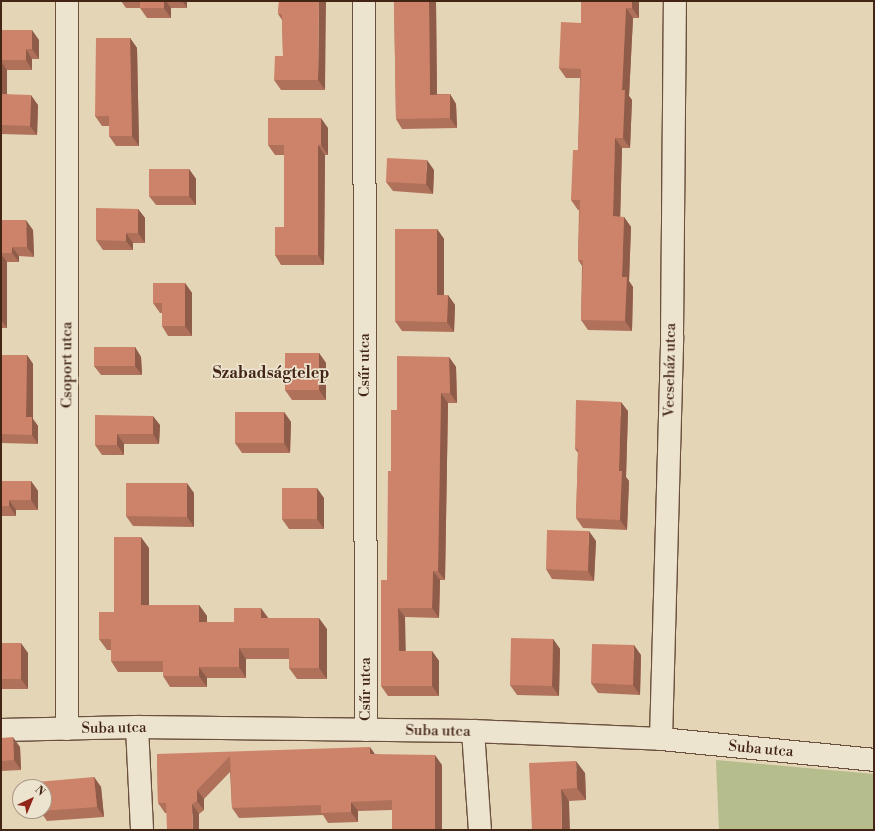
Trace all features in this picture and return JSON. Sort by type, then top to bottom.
[{"type":"street","name":"Csoport utca","points":[[67,1],[67,729]]},
{"type":"street","name":"Csűr utca","points":[[364,1],[366,730]]},
{"type":"street","name":"Vecseház utca","points":[[660,739],[672,336],[675,1]]},
{"type":"street","name":"Suba utca","points":[[1,730],[137,727],[473,731],[660,739],[874,760]]},
{"type":"street","points":[[137,727],[142,830]]},
{"type":"street","points":[[473,731],[480,830]]},
{"type":"green space","points":[[716,760],[874,774],[874,830],[719,830]]},
{"type":"building","points":[[140,1],[164,1],[164,8],[140,8]]},
{"type":"building","points":[[279,1],[319,1],[318,80],[274,80],[275,56],[283,56],[282,14],[278,14]]},
{"type":"building","points":[[394,1],[429,1],[430,95],[450,94],[450,118],[396,119]]},
{"type":"building","points":[[581,1],[632,1],[632,8],[626,8],[622,90],[625,90],[623,138],[615,138],[613,216],[624,217],[622,277],[627,277],[625,321],[581,320],[583,260],[578,260],[580,200],[571,200],[573,150],[578,150],[581,69],[559,68],[561,22],[581,23]]},
{"type":"building","points":[[1,30],[32,30],[32,49],[26,49],[26,60],[1,60]]},
{"type":"building","points":[[96,38],[130,38],[132,136],[109,136],[109,116],[95,116]]},
{"type":"building","points":[[1,94],[31,95],[30,126],[1,125]]},
{"type":"building","points":[[268,118],[321,118],[321,145],[318,145],[318,255],[275,255],[275,227],[284,227],[284,145],[268,145]]},
{"type":"building","points":[[387,158],[427,160],[426,184],[386,182]]},
{"type":"building","points":[[149,169],[189,169],[189,196],[149,196]]},
{"type":"building","points":[[96,208],[138,209],[138,233],[126,233],[126,241],[96,240]]},
{"type":"building","points":[[1,220],[26,220],[27,247],[12,247],[12,253],[1,253]]},
{"type":"building","points":[[395,229],[437,229],[437,295],[448,295],[447,322],[395,321]]},
{"type":"building","points":[[153,283],[185,283],[185,326],[162,326],[162,303],[153,303]]},
{"type":"building","points":[[94,347],[135,347],[135,366],[94,366]]},
{"type":"building","points":[[285,353],[319,353],[319,390],[285,390]]},
{"type":"building","points":[[1,355],[27,355],[26,417],[32,417],[32,435],[1,434]]},
{"type":"building","points":[[397,356],[449,357],[450,393],[441,393],[438,571],[433,571],[432,608],[398,608],[399,651],[432,651],[432,686],[381,686],[381,580],[387,580],[388,471],[391,471],[391,410],[397,410]]},
{"type":"building","points":[[576,400],[621,402],[619,471],[622,471],[620,520],[576,518],[578,449],[575,449]]},
{"type":"building","points":[[235,412],[284,412],[284,443],[235,443]]},
{"type":"building","points":[[95,415],[153,416],[153,434],[117,434],[117,445],[95,445]]},
{"type":"building","points":[[1,481],[31,481],[31,500],[9,500],[9,506],[1,506]]},
{"type":"building","points":[[126,483],[187,483],[187,517],[126,516]]},
{"type":"building","points":[[282,488],[317,488],[317,519],[282,519]]},
{"type":"building","points":[[547,530],[589,531],[588,571],[546,569]]},
{"type":"building","points":[[114,537],[141,537],[141,605],[199,605],[199,622],[234,622],[234,608],[261,608],[261,618],[319,618],[319,668],[289,668],[289,648],[239,648],[239,667],[199,667],[199,676],[163,676],[163,661],[111,661],[111,639],[99,639],[99,612],[114,612]]},
{"type":"building","points":[[511,638],[553,639],[552,686],[510,685]]},
{"type":"building","points":[[1,643],[21,643],[21,679],[1,679]]},
{"type":"building","points":[[592,644],[634,645],[633,685],[591,683]]},
{"type":"building","points":[[13,737],[14,760],[1,761],[1,738]]},
{"type":"building","points":[[370,747],[370,754],[435,755],[435,830],[392,830],[392,800],[351,802],[351,812],[321,813],[321,805],[232,808],[230,756],[197,790],[197,801],[192,804],[193,830],[167,830],[166,803],[158,803],[157,754]]},
{"type":"building","points":[[576,761],[577,788],[561,789],[562,830],[532,830],[529,763]]},
{"type":"building","points":[[94,777],[97,807],[52,810],[52,781]]},
{"type":"district","name":"Szabadságtelep","points":[[271,373]]}]
